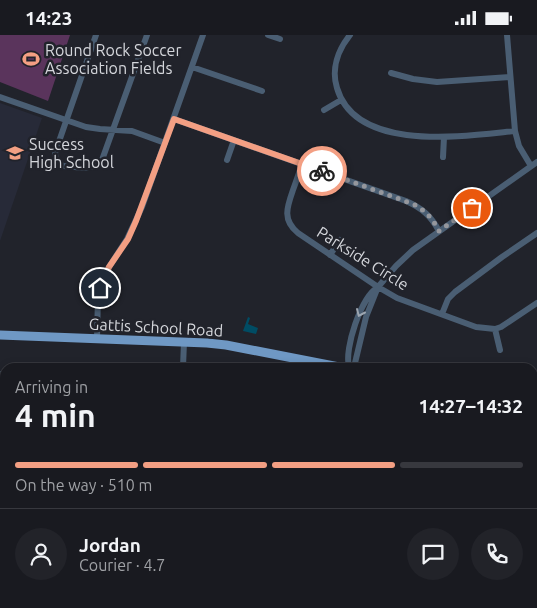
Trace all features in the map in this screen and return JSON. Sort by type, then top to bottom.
[{"type":"main road","name":"Gattis School Road","points":[[0,335],[226,345],[318,363]]},
{"type":"street","points":[[96,35],[55,153],[56,160],[60,165],[83,167],[98,165],[102,160],[147,35]]},
{"type":"street","points":[[96,339],[98,295],[102,281],[128,239],[136,221],[203,35]]},
{"type":"street","points":[[268,35],[280,39]]},
{"type":"street","points":[[350,35],[342,46],[336,61],[336,84],[341,100],[353,115],[362,121],[383,130],[403,134],[444,137],[515,131]]},
{"type":"street","points":[[507,35],[515,131],[519,146],[531,166]]},
{"type":"street","points":[[192,67],[262,91]]},
{"type":"street","points":[[391,73],[437,82],[510,77]]},
{"type":"street","points":[[0,97],[93,128],[132,131],[165,143]]},
{"type":"street","points":[[324,110],[341,100]]},
{"type":"street","points":[[174,119],[413,204],[426,212],[439,231]]},
{"type":"street","points":[[443,157],[444,137]]},
{"type":"street","points":[[227,160],[234,140]]},
{"type":"street","points":[[348,363],[355,324],[366,298],[374,289],[404,258],[537,162]]},
{"type":"street","name":"Parkside Circle","points":[[302,164],[287,212],[294,230],[397,298],[476,327],[495,329]]},
{"type":"street","points":[[442,314],[448,299],[455,292],[537,233]]},
{"type":"street","points":[[330,255],[340,240]]},
{"type":"street","points":[[500,350],[495,329],[537,303]]},
{"type":"street","points":[[184,342],[184,363]]},
{"type":"shaded area","name":"Round Rock Soccer Association Fields","points":[[0,35],[70,35],[48,101],[0,82]]},
{"type":"shaded area","name":"Success High School","points":[[0,103],[42,118],[0,241]]},
{"type":"water","points":[[248,317],[250,318],[248,324],[258,328],[256,334],[243,331]]},
{"type":"way so far","points":[[322,171],[413,204],[426,212],[439,231],[472,208]]},
{"type":"place","name":"Round Rock Soccer Association Fields","points":[[31,59]]},
{"type":"place","name":"Success High School","points":[[15,153]]},
{"type":"route","points":[[100,288],[103,277],[128,239],[136,221],[174,119],[322,171]]}]
